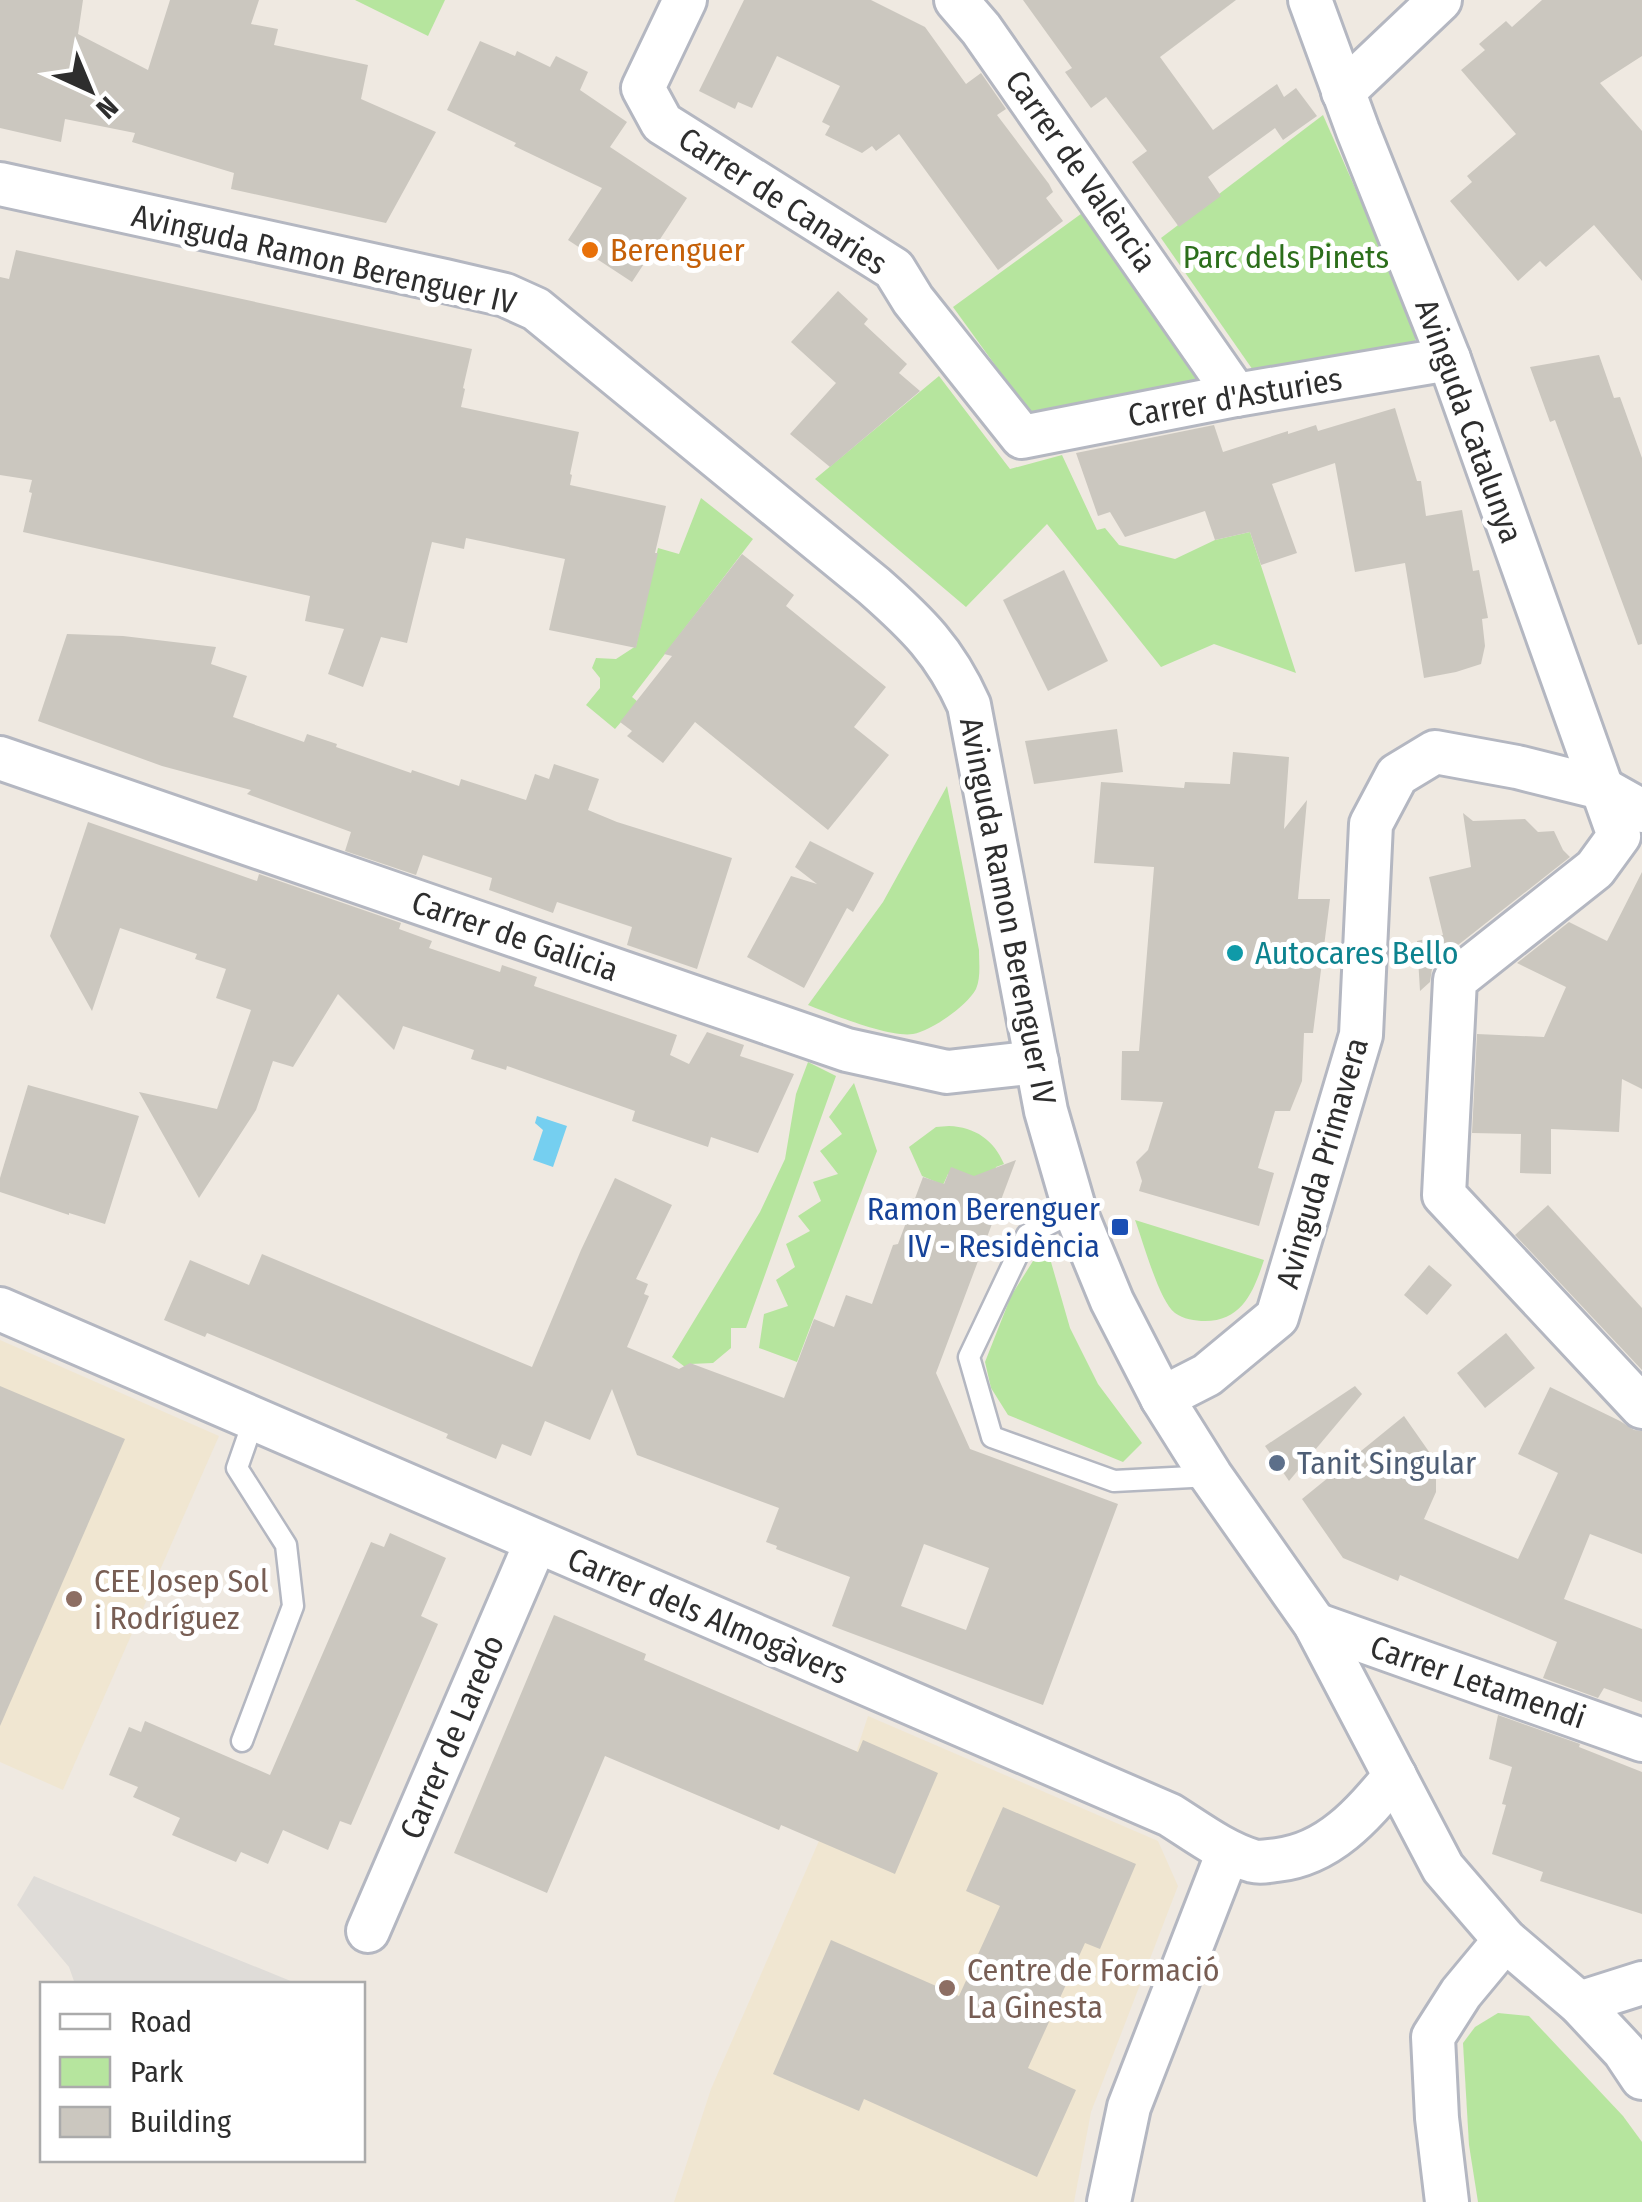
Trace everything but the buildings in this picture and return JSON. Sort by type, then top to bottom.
[{"type":"street","name":"Carrer de Canaries","points":[[685,0],[643,88],[662,123],[894,269],[913,300],[1022,438]]},
{"type":"street","name":"Carrer de València","points":[[956,0],[981,29],[1236,395]]},
{"type":"street","name":"Avinguda Catalunya","points":[[1310,0],[1342,92],[1449,359],[1619,836],[1595,869],[1454,980],[1444,1196],[1642,1407]]},
{"type":"street","points":[[1342,92],[1440,0]]},
{"type":"street","name":"Avinguda Ramon Berenguer IV","points":[[0,184],[506,295],[536,309],[874,586],[939,649],[968,705],[1046,1111],[1075,1211],[1112,1301],[1162,1398],[1211,1476],[1315,1624],[1443,1868],[1505,1940],[1578,2003],[1624,2051],[1642,2078]]},
{"type":"street","name":"Carrer d'Asturies","points":[[1022,438],[1236,395],[1449,359]]},
{"type":"street","name":"Avinguda Primavera","points":[[1162,1398],[1207,1376],[1277,1317],[1361,1035],[1371,824],[1397,775],[1435,752],[1601,788],[1642,811]]},
{"type":"street","name":"Carrer de Galicia","points":[[0,758],[847,1050],[946,1072],[1037,1062]]},
{"type":"street","name":"Carrer dels Almogàvers","points":[[0,1309],[1170,1815],[1228,1852],[1258,1862],[1313,1852],[1337,1837],[1396,1776]]},
{"type":"street","name":"Carrer de Laredo","points":[[368,1931],[536,1542]]},
{"type":"street","name":"Carrer Letamendi","points":[[1315,1624],[1642,1740]]},
{"type":"street","points":[[1109,2202],[1128,2106],[1228,1852]]},
{"type":"street","points":[[1447,2202],[1436,2118],[1433,2037],[1461,1994],[1505,1940]]},
{"type":"street","points":[[1578,2003],[1642,1983]]},
{"type":"lane","points":[[1075,1211],[1027,1236],[970,1358],[992,1437],[1114,1481],[1211,1476]]},
{"type":"lane","points":[[242,1741],[293,1606],[286,1546],[237,1468],[254,1419]]},
{"type":"shaded area","name":"CEE Josep Sol i Rodríguez","points":[[0,1340],[219,1436],[63,1790],[0,1762]]},
{"type":"shaded area","name":"Centre de Formació La Ginesta","points":[[868,1716],[1158,1841],[1178,1886],[1091,2112],[1074,2202],[674,2202],[711,2089],[852,1765]]},
{"type":"shaded area","points":[[34,1876],[293,1982],[74,1982],[69,1967],[17,1905]]},
{"type":"green space","points":[[355,0],[445,0],[428,36]]},
{"type":"green space","name":"Parc dels Pinets","points":[[1323,115],[1417,329],[1415,341],[1406,350],[1255,373],[1161,238]]},
{"type":"green space","points":[[1085,211],[1207,378],[1029,412],[953,307]]},
{"type":"green space","points":[[939,376],[1010,469],[1062,455],[1097,530],[1105,528],[1119,545],[1175,559],[1215,540],[1250,532],[1296,673],[1214,644],[1161,667],[1047,524],[966,607],[815,479]]},
{"type":"green space","points":[[701,498],[753,539],[632,697],[638,702],[615,729],[586,705],[600,688],[600,678],[592,668],[596,658],[616,659],[636,646],[658,548],[679,554]]},
{"type":"green space","points":[[947,786],[979,950],[976,989],[948,1017],[913,1034],[876,1029],[808,1005],[883,902]]},
{"type":"green space","points":[[808,1062],[836,1076],[746,1328],[731,1328],[731,1348],[713,1363],[685,1367],[672,1357],[760,1212],[785,1159],[796,1094]]},
{"type":"green space","points":[[854,1083],[877,1151],[797,1362],[759,1348],[764,1314],[788,1306],[776,1280],[795,1267],[786,1244],[810,1231],[798,1216],[821,1201],[813,1182],[838,1174],[820,1151],[842,1134],[829,1117]]},
{"type":"green space","points":[[936,1127],[975,1132],[995,1148],[1004,1164],[996,1167],[997,1180],[948,1174],[943,1185],[922,1176],[909,1147]]},
{"type":"green space","points":[[1135,1220],[1264,1260],[1245,1302],[1218,1320],[1193,1320],[1175,1313],[1157,1284]]},
{"type":"green space","points":[[1049,1255],[1070,1328],[1098,1384],[1142,1443],[1123,1462],[1008,1415],[991,1388],[985,1362],[1011,1296],[1033,1261]]},
{"type":"green space","points":[[1498,2013],[1529,2016],[1623,2116],[1642,2142],[1642,2202],[1478,2202],[1469,2145],[1463,2043],[1475,2027]]},
{"type":"water","points":[[537,1116],[567,1126],[553,1167],[533,1160],[543,1130],[535,1123]]},
{"type":"place","name":"Berenguer","points":[[590,250]]},
{"type":"place","name":"Autocares Bello","points":[[1235,953]]},
{"type":"place","name":"Ramon Berenguer IV - Residència","points":[[1120,1227]]},
{"type":"place","name":"Tanit Singular","points":[[1277,1463]]},
{"type":"place","name":"CEE Josep Sol i Rodríguez","points":[[74,1599]]},
{"type":"place","name":"Centre de Formació La Ginesta","points":[[947,1988]]}]
